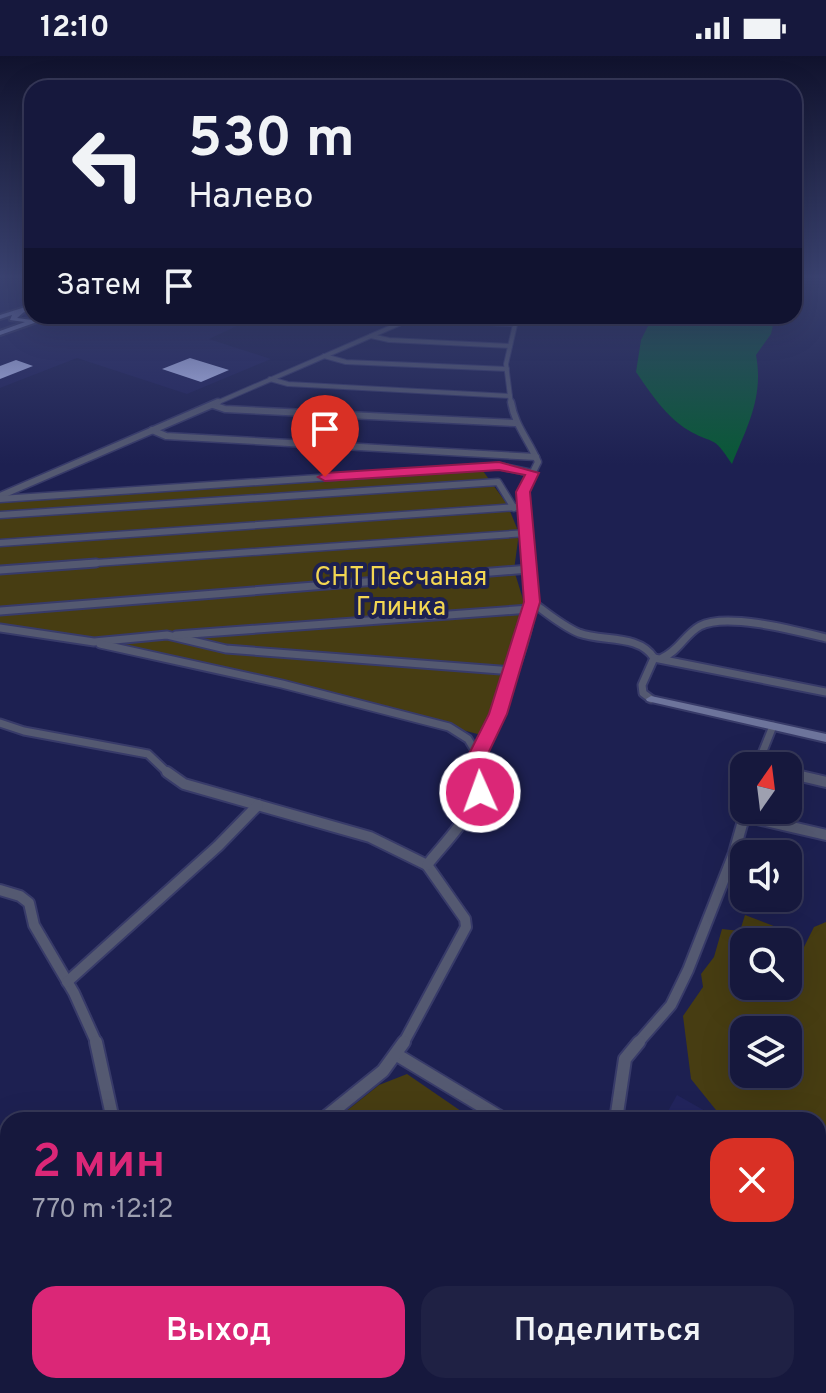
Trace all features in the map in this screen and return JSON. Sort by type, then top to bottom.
[{"type":"street","points":[[0,497],[360,340]]},
{"type":"street","points":[[397,340],[510,346]]},
{"type":"street","points":[[427,865],[477,800],[480,785],[475,766],[477,754],[490,733],[531,605],[524,486],[538,462],[528,438],[515,423],[507,369],[511,340]]},
{"type":"street","points":[[323,356],[346,362],[507,369]]},
{"type":"street","points":[[270,379],[288,384],[510,396]]},
{"type":"street","points":[[212,405],[225,409],[515,423]]},
{"type":"street","points":[[152,430],[166,436],[536,457]]},
{"type":"street","points":[[0,497],[491,466],[507,466],[532,473]]},
{"type":"street","points":[[0,515],[498,482],[514,508]]},
{"type":"street","points":[[0,543],[526,507]]},
{"type":"street","points":[[0,570],[527,533]]},
{"type":"street","points":[[0,611],[529,569]]},
{"type":"street","points":[[94,642],[531,605],[577,632],[639,644],[658,658],[826,692]]},
{"type":"street","points":[[826,638],[715,622],[697,628],[678,652],[658,658],[642,685],[643,693],[651,699],[826,738]]},
{"type":"street","points":[[0,628],[94,642],[282,684],[388,714],[449,727],[468,739],[477,754]]},
{"type":"street","points":[[167,635],[226,649],[512,671]]},
{"type":"street","points":[[0,723],[24,731],[148,754],[175,780],[370,837],[427,865],[465,919],[466,927],[397,1055],[383,1071],[332,1112]]},
{"type":"street","points":[[763,752],[773,726]]},
{"type":"street","points":[[802,776],[826,782]]},
{"type":"street","points":[[67,982],[218,846],[258,805]]},
{"type":"street","points":[[617,1112],[625,1059],[671,1005],[734,853],[742,824]]},
{"type":"street","points":[[786,824],[826,835]]},
{"type":"street","points":[[0,890],[20,896],[29,903],[34,925],[67,982],[99,1049],[111,1112]]},
{"type":"street","points":[[397,1055],[492,1112]]},
{"type":"shaded area","points":[[0,340],[213,340],[271,359],[187,394],[77,358],[0,388]]},
{"type":"shaded area","points":[[641,340],[766,340],[756,355],[756,398],[732,464],[716,444],[688,430],[673,418],[636,372]]},
{"type":"shaded area","points":[[677,1095],[707,1112],[667,1112]]},
{"type":"green space","name":"СНТ Песчаная Глинка","points":[[483,471],[507,504],[519,533],[514,570],[526,609],[485,736],[184,661],[0,627],[0,503]]},
{"type":"green space","points":[[745,915],[779,928],[741,928]]},
{"type":"green space","points":[[826,922],[826,1112],[718,1112],[691,1079],[683,1016],[703,987],[701,974],[714,957],[722,929],[730,930],[730,1000],[802,1000],[802,951],[814,927]]},
{"type":"green space","points":[[407,1074],[462,1112],[345,1112],[379,1085]]},
{"type":"building","points":[[190,358],[229,370],[201,382],[162,369]]},
{"type":"building","points":[[16,360],[33,366],[0,379],[0,366]]},
{"type":"route","points":[[325,477],[499,466],[532,473],[523,492],[532,602],[498,714],[475,760],[480,792]]}]
